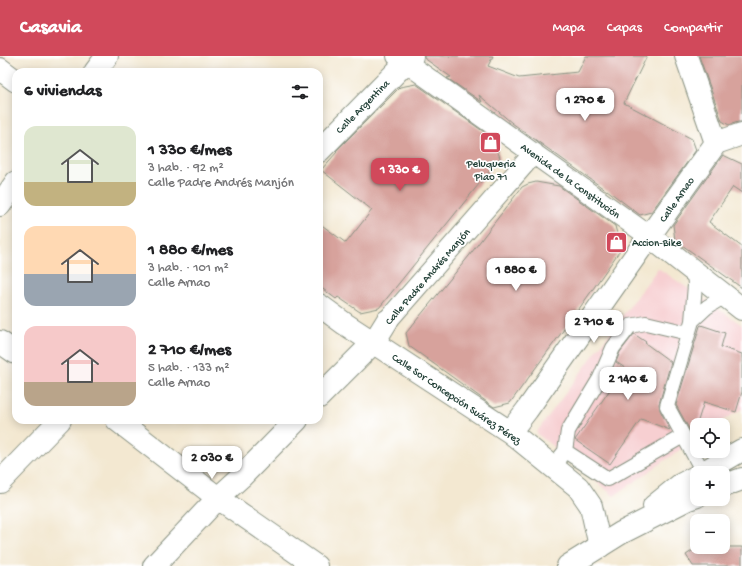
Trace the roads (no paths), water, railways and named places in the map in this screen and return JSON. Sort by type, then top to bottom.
[{"type":"street","points":[[98,68],[108,56]]},
{"type":"street","points":[[686,56],[716,143],[742,134]]},
{"type":"street","name":"Calle Argentina","points":[[323,146],[405,58]]},
{"type":"street","name":"Avenida de la Constitución","points":[[405,58],[649,236],[734,303]]},
{"type":"street","points":[[0,69],[12,78]]},
{"type":"street","name":"Calle Arnao","points":[[510,432],[716,143]]},
{"type":"street","name":"Calle Padre Andrés Manjón","points":[[323,393],[374,342],[387,321],[534,153]]},
{"type":"street","points":[[0,205],[12,188]]},
{"type":"street","name":"Calle Sor Concepción Suárez Pérez","points":[[323,308],[510,432],[559,459],[591,506],[600,546]]},
{"type":"street","points":[[0,342],[12,350]]},
{"type":"street","points":[[0,482],[56,424]]},
{"type":"street","points":[[122,424],[218,498],[316,566]]},
{"type":"street","points":[[154,566],[218,498],[293,424]]},
{"type":"street","points":[[715,466],[742,450]]},
{"type":"street","points":[[621,533],[680,485],[690,480]]},
{"type":"street","points":[[730,484],[742,480]]},
{"type":"street","points":[[568,566],[621,533],[690,498]]},
{"type":"lane","points":[[694,272],[690,327],[667,406],[697,466]]},
{"type":"lane","points":[[690,327],[707,307],[734,303]]},
{"type":"lane","points":[[683,436],[608,479],[559,459],[568,431],[600,378],[613,348],[630,326],[646,323],[690,327]]},
{"type":"place","name":"Peluqueria Piao 71","points":[[491,143]]},
{"type":"place","name":"Accion-Bike","points":[[617,242]]}]
